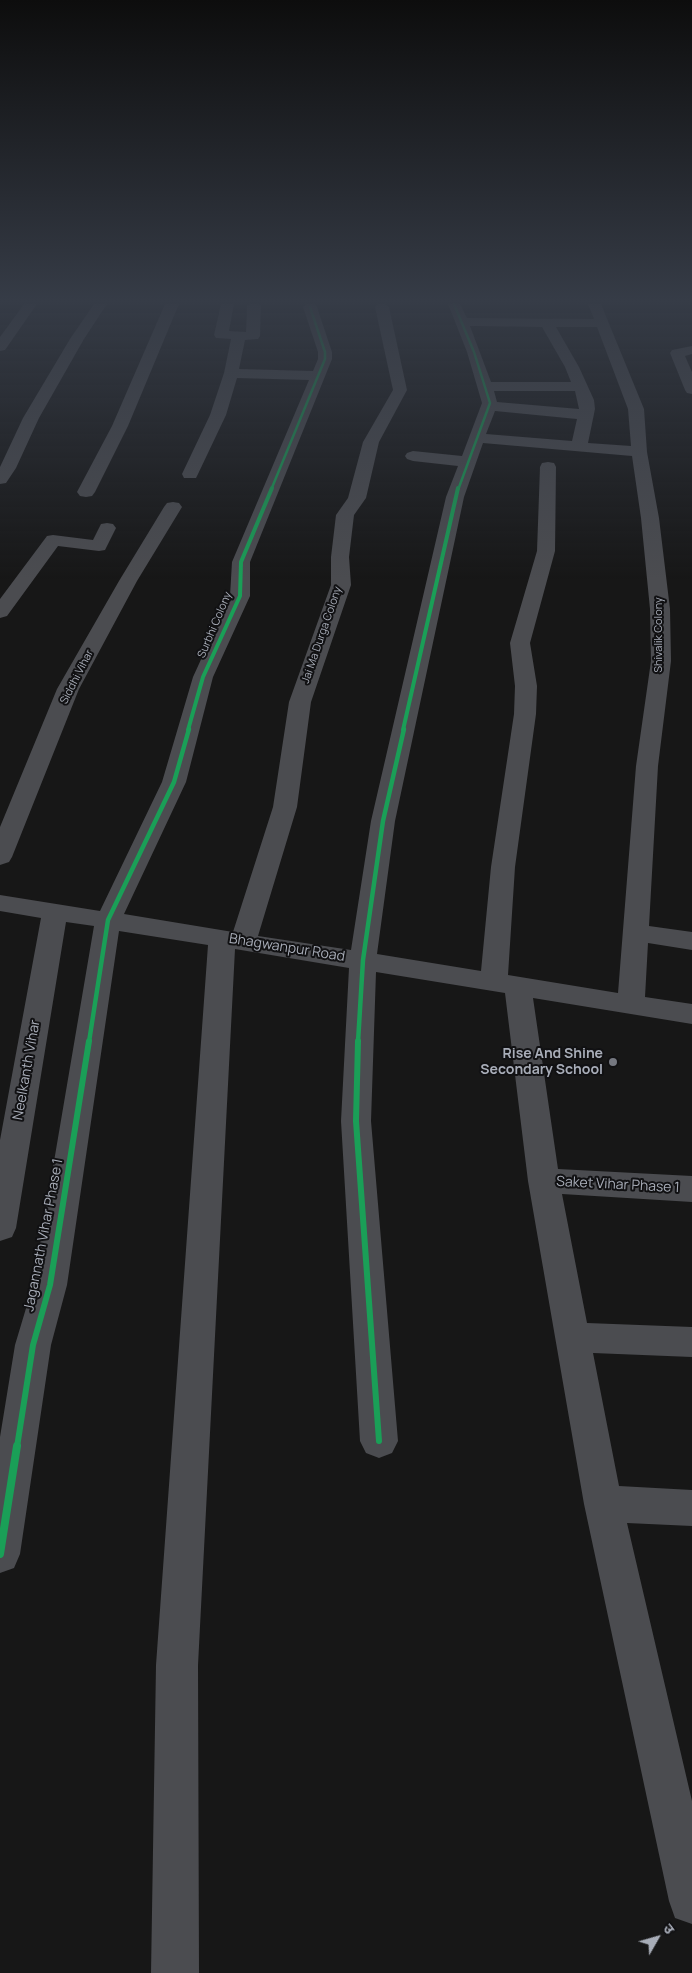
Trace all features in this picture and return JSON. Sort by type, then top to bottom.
[{"type":"street","points":[[0,479],[8,468],[31,418],[44,396]]},
{"type":"street","points":[[86,492],[120,426],[133,396]]},
{"type":"street","points":[[190,474],[218,415],[224,396]]},
{"type":"street","name":"Surbhi Colony","points":[[108,920],[174,782],[203,677],[240,596],[240,562],[311,396]]},
{"type":"street","name":"Jai Ma Durga Colony","points":[[175,1973],[177,1666],[232,940],[285,806],[294,737],[307,679],[341,585],[340,556],[345,515],[357,498],[371,442],[397,396]]},
{"type":"street","points":[[379,1441],[356,1121],[363,960],[385,812],[455,497],[488,406],[490,396]]},
{"type":"street","points":[[579,447],[585,415],[586,400],[584,396]]},
{"type":"street","name":"Shivalik Colony","points":[[631,396],[636,409],[639,452],[650,518],[660,609],[661,662],[647,766],[631,1004]]},
{"type":"street","points":[[488,406],[585,415]]},
{"type":"street","points":[[476,438],[639,452]]},
{"type":"street","points":[[412,456],[468,462]]},
{"type":"street","points":[[548,467],[546,551],[520,643],[526,686],[525,714],[503,867],[506,984],[603,1504],[692,1901]]},
{"type":"street","name":"Siddhi Vihar","points":[[0,857],[68,690],[128,581],[173,507]]},
{"type":"street","points":[[0,612],[53,540],[99,546],[107,528]]},
{"type":"street","name":"Bhagwanpur Road","points":[[0,903],[692,1014]]},
{"type":"street","name":"Neelkanth Vihar","points":[[0,1228],[55,912]]},
{"type":"street","name":"Jagannath Vihar Phase 1","points":[[0,1554],[33,1345],[50,1285],[108,920]]},
{"type":"street","points":[[636,932],[692,941]]},
{"type":"street","name":"Saket Vihar Phase 1","points":[[544,1181],[692,1189]]},
{"type":"street","points":[[572,1337],[692,1342]]},
{"type":"street","points":[[603,1504],[692,1508]]},
{"type":"cycle path","points":[[0,1554],[33,1345],[50,1285],[108,920],[174,782],[203,677],[240,596],[241,562],[310,396]]},
{"type":"cycle path","points":[[379,1441],[356,1121],[363,960],[383,821],[455,497],[490,403],[488,396]]},
{"type":"place","name":"Rise And Shine Secondary School","points":[[613,1062]]}]
